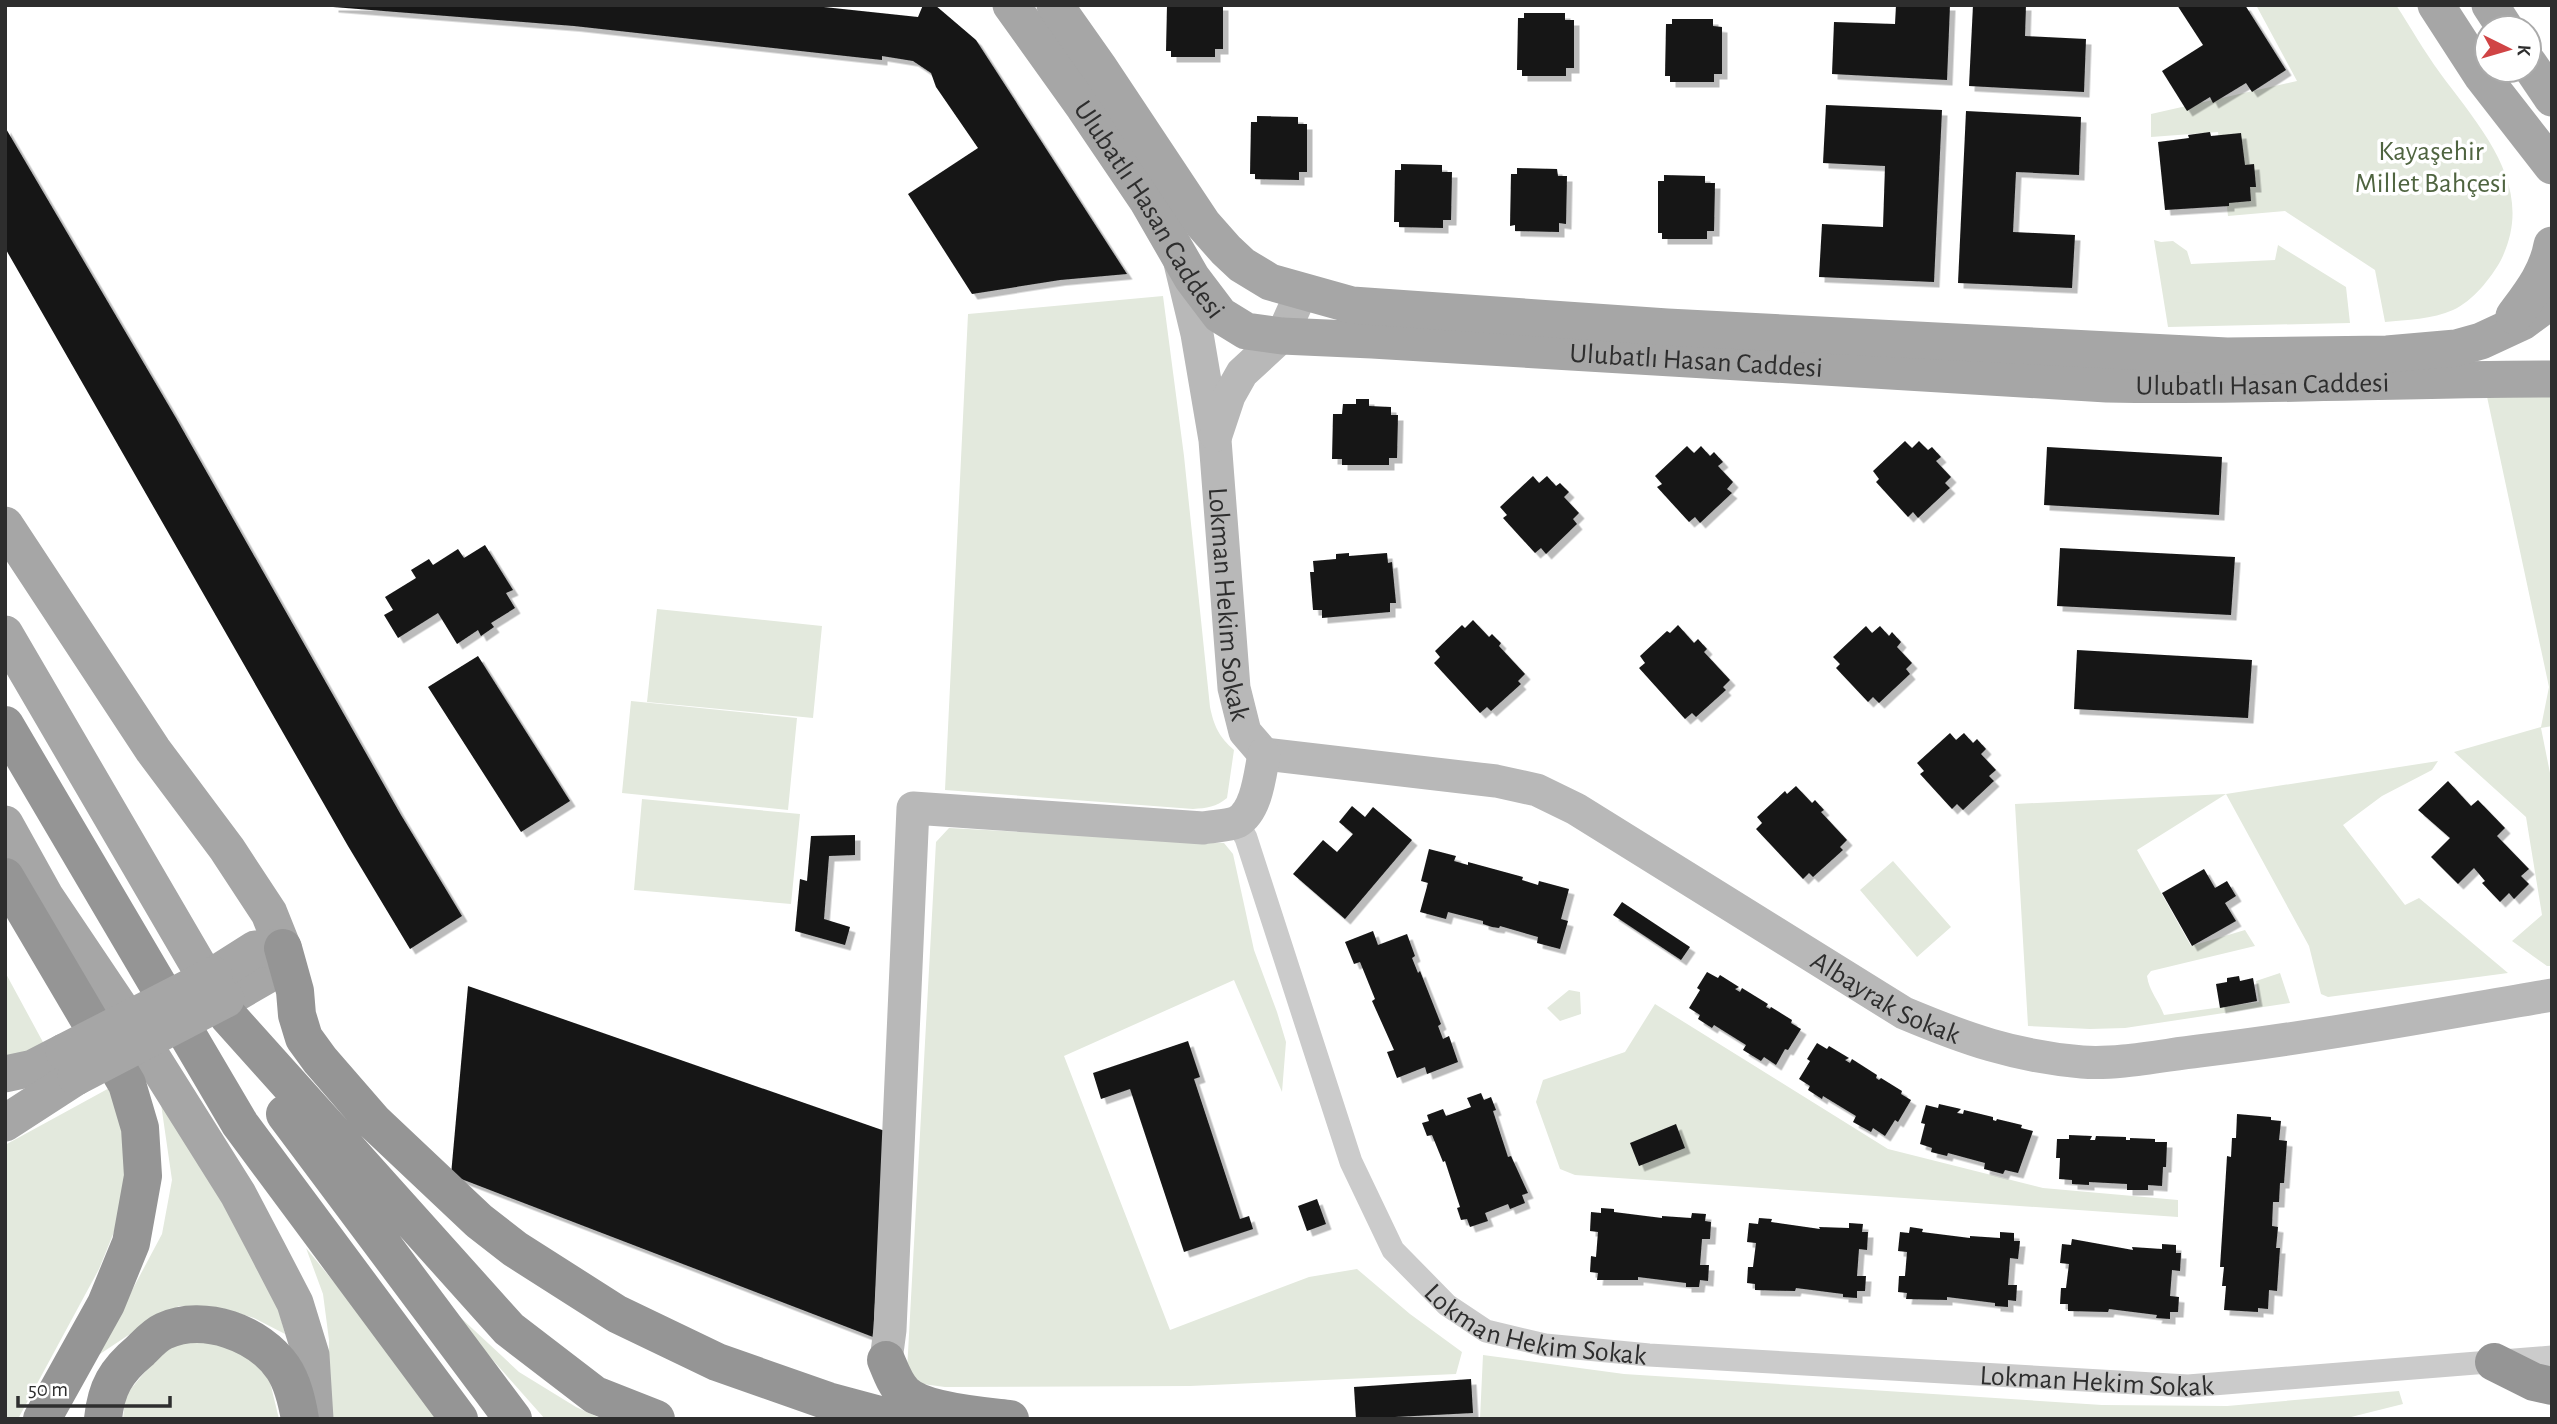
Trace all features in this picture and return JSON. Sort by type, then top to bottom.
[{"type":"highway","points":[[5,725],[240,1124],[459,1419]]},
{"type":"highway","points":[[5,877],[127,1083],[140,1128],[143,1176],[131,1243],[106,1304],[42,1419]]},
{"type":"highway","points":[[283,948],[304,1038],[320,1060],[373,1121],[479,1221],[514,1249],[617,1314],[717,1362],[828,1401],[895,1419]]},
{"type":"highway","points":[[222,997],[275,1101],[513,1419]]},
{"type":"highway","points":[[222,997],[509,1329],[595,1395],[656,1419]]},
{"type":"highway","points":[[103,1419],[105,1397],[123,1365],[162,1332],[183,1324],[232,1330],[256,1342],[283,1368],[297,1399],[300,1419]]},
{"type":"highway","points":[[828,1401],[861,1389],[876,1377],[886,1360]]},
{"type":"highway","points":[[886,1360],[896,1384],[907,1396],[923,1404],[1010,1419]]},
{"type":"highway","points":[[2494,1362],[2534,1382],[2552,1386]]},
{"type":"main road","name":"Ulubatlı Hasan Caddesi","points":[[1011,5],[1084,107],[1175,246],[1199,288],[1220,315],[1246,331],[1282,336],[2107,384],[2188,386],[2541,376]]},
{"type":"main road","name":"Ulubatlı Hasan Caddesi","points":[[1055,5],[1203,224],[1242,265],[1270,282],[1352,305],[1653,326],[2227,356],[2431,351],[2456,348],[2500,333],[2546,309]]},
{"type":"main road","points":[[2436,5],[2482,76],[2548,161],[2552,193]]},
{"type":"main road","points":[[2500,333],[2536,288],[2552,245]]},
{"type":"main road","name":"Lokman Hekim Sokak","points":[[1175,246],[1197,334],[1214,440],[1234,688],[1245,733],[1264,754],[1258,785],[1248,810],[1237,822]]},
{"type":"main road","points":[[1197,334],[1199,288],[1207,276],[1214,272],[1242,265]]},
{"type":"main road","points":[[1214,440],[1229,396],[1242,373],[1282,336],[1298,300],[1297,291]]},
{"type":"main road","points":[[5,525],[153,750],[227,849],[269,913],[283,948],[269,974],[70,1065],[5,1124]]},
{"type":"main road","points":[[5,634],[222,997]]},
{"type":"main road","name":"Albayrak Sokak","points":[[1264,754],[1496,781],[1537,790],[1576,809],[1904,1013],[1997,1049],[2045,1058],[2087,1062],[2266,1043],[2552,995]]},
{"type":"main road","points":[[886,1360],[890,1329],[913,808],[1203,828],[1237,822]]},
{"type":"main road","points":[[5,824],[45,896],[135,1030],[238,1194],[268,1251],[295,1303],[311,1355],[315,1419]]},
{"type":"main road","points":[[5,1074],[33,1068],[70,1065]]},
{"type":"street","name":"Lokman Hekim Sokak","points":[[1237,822],[1246,838],[1352,1162],[1393,1250],[1447,1305],[1486,1331],[1545,1345],[1649,1355],[2188,1386],[2552,1357]]},
{"type":"green space","name":"Kayaşehir Millet Bahçesi","points":[[2256,5],[2396,5],[2434,65],[2487,138],[2508,184],[2512,208],[2510,233],[2501,260],[2492,274],[2474,295],[2460,306],[2419,319],[2385,322],[2375,270],[2285,211],[2228,216],[2218,132],[2151,137],[2151,114],[2297,81]]},
{"type":"green space","points":[[2154,240],[2173,241],[2187,251],[2191,264],[2275,260],[2278,245],[2346,287],[2350,323],[2168,327]]},
{"type":"green space","points":[[1163,296],[1184,456],[1210,707],[1218,731],[1234,750],[1227,798],[1211,806],[1193,809],[945,790],[968,314]]},
{"type":"green space","points":[[2552,388],[2552,726],[2541,728],[2552,783],[2552,966],[2547,966],[2512,941],[2542,915],[2526,817],[2454,752],[2541,727],[2549,687],[2486,392]]},
{"type":"green space","points":[[657,609],[822,626],[813,718],[647,702]]},
{"type":"green space","points":[[631,701],[797,718],[788,810],[622,793]]},
{"type":"green space","points":[[2438,761],[2432,770],[2382,796],[2343,825],[2405,905],[2419,898],[2508,973],[2328,997],[2321,994],[2309,946],[2226,794]]},
{"type":"green space","points":[[2226,794],[2137,850],[2191,946],[2245,930],[2255,946],[2151,971],[2147,976],[2148,981],[2164,1015],[2259,1002],[2256,981],[2280,973],[2290,1003],[2125,1028],[2028,1026],[2015,804]]},
{"type":"green space","points":[[642,799],[800,814],[791,904],[634,890]]},
{"type":"green space","points":[[949,828],[1224,843],[1233,854],[1254,950],[1286,1042],[1282,1092],[1234,980],[1064,1056],[1170,1330],[1309,1277],[1357,1269],[1410,1314],[1462,1352],[1456,1374],[1190,1386],[945,1387],[915,1383],[907,1371],[936,842]]},
{"type":"green space","points":[[1893,861],[1951,927],[1917,957],[1860,890]]},
{"type":"green space","points":[[5,972],[44,1044],[14,1060],[5,1058]]},
{"type":"green space","points":[[1569,990],[1580,992],[1581,1014],[1560,1021],[1547,1008]]},
{"type":"green space","points":[[1655,1004],[1888,1149],[2043,1188],[2178,1200],[2178,1217],[1575,1175],[1560,1169],[1536,1102],[1543,1080],[1625,1052]]},
{"type":"green space","points":[[113,1086],[130,1144],[116,1227],[99,1269],[18,1419],[5,1419],[5,1145]]},
{"type":"green space","points":[[160,1097],[272,1285],[285,1334],[254,1318],[225,1309],[179,1306],[97,1356],[162,1234],[172,1180]]},
{"type":"green space","points":[[306,1248],[446,1419],[328,1419],[329,1340],[323,1294]]},
{"type":"green space","points":[[431,1290],[519,1372],[576,1407],[602,1419],[545,1419]]},
{"type":"green space","points":[[214,1340],[244,1354],[269,1378],[279,1419],[123,1419],[125,1396],[149,1367],[176,1343]]},
{"type":"green space","points":[[1483,1355],[1624,1374],[2102,1405],[2227,1406],[2399,1391],[2403,1404],[2343,1419],[1480,1419]]},
{"type":"building","points":[[333,5],[805,5],[918,17],[923,5],[935,5],[976,40],[1127,274],[1060,280],[972,294],[908,194],[978,148],[936,87],[931,73],[913,61],[882,56],[882,60],[574,26]]},
{"type":"building","points":[[1167,5],[1223,5],[1223,49],[1215,49],[1215,57],[1171,57],[1171,51],[1166,51]]},
{"type":"building","points":[[1896,5],[1950,5],[1947,80],[1832,74],[1834,22],[1895,24]]},
{"type":"building","points":[[1973,5],[2026,5],[2025,36],[2086,39],[2084,92],[1969,86]]},
{"type":"building","points":[[2177,5],[2245,5],[2286,70],[2252,92],[2246,83],[2213,103],[2210,97],[2187,111],[2162,71],[2203,45]]},
{"type":"building","points":[[1524,13],[1565,13],[1565,20],[1574,20],[1574,68],[1566,68],[1566,76],[1522,76],[1522,70],[1517,70],[1518,18],[1524,18]]},
{"type":"building","points":[[1672,19],[1713,19],[1713,26],[1722,27],[1722,74],[1714,74],[1714,82],[1670,82],[1670,76],[1665,76],[1666,24],[1672,24]]},
{"type":"building","points":[[1826,105],[1942,110],[1934,282],[1819,277],[1822,224],[1883,227],[1885,166],[1823,163]]},
{"type":"building","points":[[1966,111],[2081,117],[2079,175],[2016,172],[2013,232],[2075,235],[2072,288],[1958,283]]},
{"type":"building","points":[[1257,116],[1298,117],[1298,124],[1307,124],[1307,172],[1299,172],[1299,180],[1255,179],[1255,174],[1250,174],[1251,122],[1257,122]]},
{"type":"building","points":[[5,127],[176,418],[401,815],[462,916],[410,949],[348,846],[5,248]]},
{"type":"building","points":[[2210,132],[2211,136],[2241,133],[2245,165],[2254,164],[2256,187],[2250,187],[2251,201],[2229,203],[2229,206],[2165,210],[2158,142]]},
{"type":"building","points":[[1401,164],[1442,165],[1442,172],[1452,172],[1451,220],[1443,220],[1443,228],[1399,227],[1399,222],[1394,222],[1395,170],[1401,170]]},
{"type":"building","points":[[1517,168],[1557,169],[1558,176],[1567,176],[1566,224],[1559,223],[1559,232],[1515,231],[1515,225],[1510,226],[1511,174],[1517,174]]},
{"type":"building","points":[[1664,175],[1705,176],[1705,183],[1715,183],[1714,231],[1707,231],[1707,239],[1662,239],[1662,233],[1658,233],[1658,181],[1664,181]]},
{"type":"building","points":[[1356,399],[1369,399],[1369,406],[1391,407],[1391,415],[1398,415],[1397,458],[1389,458],[1389,465],[1342,465],[1342,459],[1332,459],[1333,414],[1342,414],[1343,404],[1356,404]]},
{"type":"building","points":[[1905,441],[1912,448],[1919,441],[1928,450],[1932,447],[1941,457],[1936,461],[1951,477],[1945,483],[1950,488],[1918,518],[1913,512],[1908,517],[1876,482],[1879,479],[1873,471]]},
{"type":"building","points":[[1687,446],[1694,453],[1701,446],[1710,456],[1714,452],[1723,462],[1718,466],[1733,482],[1727,489],[1732,493],[1700,523],[1695,517],[1689,522],[1657,487],[1662,484],[1655,476]]},
{"type":"building","points":[[2047,447],[2222,457],[2219,515],[2044,505]]},
{"type":"building","points":[[1533,476],[1539,483],[1547,476],[1556,486],[1560,483],[1569,492],[1564,497],[1579,513],[1573,519],[1577,524],[1546,554],[1541,548],[1535,553],[1503,518],[1507,515],[1500,507]]},
{"type":"building","points":[[485,545],[513,590],[506,593],[515,608],[491,623],[494,627],[481,636],[478,630],[457,644],[438,613],[398,638],[384,615],[393,610],[385,597],[416,578],[411,570],[429,559],[433,565],[458,549],[464,558]]},
{"type":"building","points":[[2060,548],[2235,557],[2231,615],[2057,606]]},
{"type":"building","points":[[1349,553],[1349,556],[1387,553],[1388,563],[1392,562],[1396,603],[1390,603],[1390,612],[1322,618],[1322,610],[1313,610],[1310,572],[1314,572],[1313,561],[1336,559],[1336,554]]},
{"type":"building","points":[[1473,620],[1489,637],[1492,634],[1501,643],[1499,646],[1525,674],[1518,681],[1521,684],[1491,711],[1487,707],[1480,713],[1434,663],[1440,657],[1435,651],[1462,625],[1465,628]]},
{"type":"building","points":[[1678,625],[1694,643],[1698,639],[1707,649],[1704,652],[1730,680],[1723,687],[1726,690],[1696,717],[1692,713],[1685,719],[1639,668],[1645,663],[1640,656],[1667,631],[1670,633]]},
{"type":"building","points":[[1866,626],[1872,633],[1880,626],[1889,636],[1892,632],[1901,642],[1897,647],[1912,663],[1906,669],[1910,674],[1879,703],[1873,697],[1868,702],[1836,668],[1840,664],[1833,657]]},
{"type":"building","points":[[2077,650],[2252,660],[2248,718],[2074,709]]},
{"type":"building","points":[[478,656],[570,801],[521,832],[428,687]]},
{"type":"building","points":[[1950,733],[1956,740],[1964,733],[1973,743],[1977,739],[1986,749],[1981,754],[1996,770],[1989,776],[1994,781],[1963,810],[1957,804],[1952,809],[1920,774],[1924,771],[1917,763]]},
{"type":"building","points":[[2448,781],[2471,806],[2478,800],[2505,828],[2497,836],[2529,869],[2521,876],[2529,884],[2514,899],[2509,893],[2500,902],[2482,883],[2485,881],[2474,868],[2458,884],[2431,857],[2450,838],[2418,810]]},
{"type":"building","points":[[1796,786],[1812,803],[1815,800],[1824,810],[1821,812],[1847,840],[1840,847],[1843,850],[1813,877],[1809,873],[1803,879],[1756,829],[1762,823],[1757,817],[1785,791],[1787,794]]},
{"type":"building","points":[[1352,806],[1365,817],[1373,807],[1412,840],[1345,919],[1293,874],[1323,840],[1337,852],[1353,834],[1339,822]]},
{"type":"building","points":[[855,835],[855,855],[829,856],[824,919],[850,927],[845,945],[795,931],[800,879],[807,881],[811,836]]},
{"type":"building","points":[[1429,849],[1456,856],[1454,861],[1468,865],[1468,862],[1523,877],[1522,880],[1538,885],[1539,881],[1569,889],[1561,919],[1568,921],[1560,949],[1537,943],[1538,937],[1500,926],[1492,927],[1483,924],[1483,921],[1448,912],[1446,919],[1420,912],[1428,883],[1421,881]]},
{"type":"building","points":[[2204,869],[2215,888],[2227,881],[2236,896],[2225,903],[2236,921],[2192,946],[2162,893]]},
{"type":"building","points":[[1622,902],[1690,947],[1681,960],[1613,915]]},
{"type":"building","points":[[1373,931],[1378,945],[1407,934],[1415,956],[1412,958],[1441,1024],[1438,1026],[1443,1039],[1449,1036],[1458,1062],[1427,1074],[1425,1067],[1397,1078],[1387,1052],[1394,1050],[1372,1001],[1375,999],[1360,962],[1354,964],[1345,942]]},
{"type":"building","points":[[1707,972],[1718,978],[1720,975],[1739,987],[1735,989],[1740,992],[1742,988],[1768,1004],[1766,1007],[1771,1007],[1792,1020],[1791,1023],[1801,1029],[1776,1065],[1764,1057],[1761,1061],[1743,1050],[1746,1045],[1714,1025],[1712,1028],[1698,1019],[1700,1015],[1689,1008]]},
{"type":"building","points":[[2239,976],[2240,981],[2253,978],[2257,1001],[2220,1008],[2216,984]]},
{"type":"building","points":[[468,986],[885,1131],[873,1337],[451,1175]]},
{"type":"building","points":[[1188,1041],[1200,1077],[1194,1079],[1240,1219],[1249,1216],[1253,1229],[1184,1252],[1130,1089],[1101,1099],[1093,1073]]},
{"type":"building","points":[[1817,1043],[1827,1049],[1829,1046],[1849,1058],[1845,1060],[1850,1063],[1852,1059],[1877,1075],[1879,1080],[1881,1078],[1902,1091],[1901,1094],[1911,1100],[1898,1122],[1895,1120],[1885,1136],[1873,1128],[1871,1132],[1853,1122],[1856,1116],[1808,1090],[1810,1086],[1799,1079]]},
{"type":"building","points":[[1481,1093],[1484,1100],[1491,1097],[1508,1157],[1511,1156],[1528,1193],[1522,1195],[1525,1203],[1510,1209],[1508,1204],[1485,1213],[1488,1221],[1470,1227],[1467,1219],[1461,1220],[1457,1208],[1460,1207],[1445,1161],[1443,1162],[1432,1135],[1427,1136],[1422,1123],[1429,1121],[1427,1115],[1443,1109],[1446,1116],[1471,1107],[1467,1098]]},
{"type":"building","points":[[1939,1104],[1961,1109],[1957,1113],[1963,1114],[1964,1110],[1993,1117],[1996,1121],[1997,1119],[2022,1125],[2021,1128],[2033,1131],[2018,1173],[2005,1170],[2003,1174],[1984,1169],[1985,1163],[1948,1153],[1947,1156],[1931,1152],[1932,1148],[1920,1144],[1925,1124],[1921,1123],[1926,1105],[1938,1108]]},
{"type":"building","points":[[2237,1114],[2271,1117],[2271,1120],[2281,1121],[2279,1140],[2287,1141],[2284,1183],[2280,1183],[2279,1202],[2273,1202],[2272,1226],[2278,1227],[2276,1248],[2280,1248],[2277,1291],[2269,1290],[2268,1309],[2258,1308],[2258,1312],[2224,1310],[2226,1286],[2222,1286],[2224,1267],[2220,1267],[2227,1156],[2231,1157],[2232,1138],[2236,1138]]},
{"type":"building","points":[[1676,1124],[1685,1148],[1639,1166],[1630,1143]]},
{"type":"building","points":[[2069,1135],[2092,1136],[2090,1140],[2095,1140],[2096,1136],[2167,1142],[2162,1186],[2148,1185],[2148,1190],[2127,1190],[2127,1184],[2072,1184],[2072,1180],[2059,1179],[2057,1139],[2069,1139]]},
{"type":"building","points":[[1317,1199],[1326,1224],[1307,1231],[1298,1206]]},
{"type":"building","points":[[1601,1208],[1662,1218],[1691,1218],[1692,1213],[1706,1214],[1705,1221],[1711,1222],[1710,1239],[1702,1239],[1700,1265],[1709,1265],[1708,1281],[1700,1280],[1699,1287],[1686,1287],[1686,1283],[1638,1277],[1638,1280],[1597,1280],[1598,1273],[1590,1272],[1591,1256],[1596,1257],[1598,1232],[1590,1231],[1591,1212],[1601,1213]]},
{"type":"building","points":[[1759,1218],[1820,1229],[1819,1227],[1849,1228],[1849,1223],[1863,1224],[1862,1232],[1868,1232],[1867,1250],[1859,1249],[1857,1276],[1866,1276],[1865,1291],[1857,1291],[1857,1298],[1796,1288],[1795,1291],[1755,1290],[1755,1284],[1747,1283],[1748,1267],[1753,1267],[1756,1243],[1747,1242],[1749,1223],[1758,1224]]},
{"type":"building","points":[[1910,1227],[1923,1229],[1922,1232],[1970,1238],[2000,1238],[2000,1232],[2014,1233],[2014,1241],[2020,1241],[2018,1259],[2010,1258],[2008,1285],[2017,1285],[2016,1301],[2008,1300],[2008,1307],[1947,1297],[1947,1300],[1906,1299],[1907,1293],[1898,1292],[1899,1276],[1905,1276],[1907,1252],[1898,1251],[1900,1232],[1909,1233]]},
{"type":"building","points":[[2072,1239],[2133,1250],[2132,1247],[2162,1249],[2162,1244],[2176,1245],[2176,1253],[2181,1253],[2180,1271],[2172,1270],[2170,1296],[2179,1297],[2178,1312],[2170,1312],[2170,1319],[2109,1309],[2108,1312],[2068,1311],[2068,1304],[2060,1304],[2061,1288],[2066,1288],[2069,1264],[2060,1263],[2062,1244],[2071,1245]]},
{"type":"building","points":[[1471,1379],[1473,1413],[1356,1419],[1354,1387]]}]
